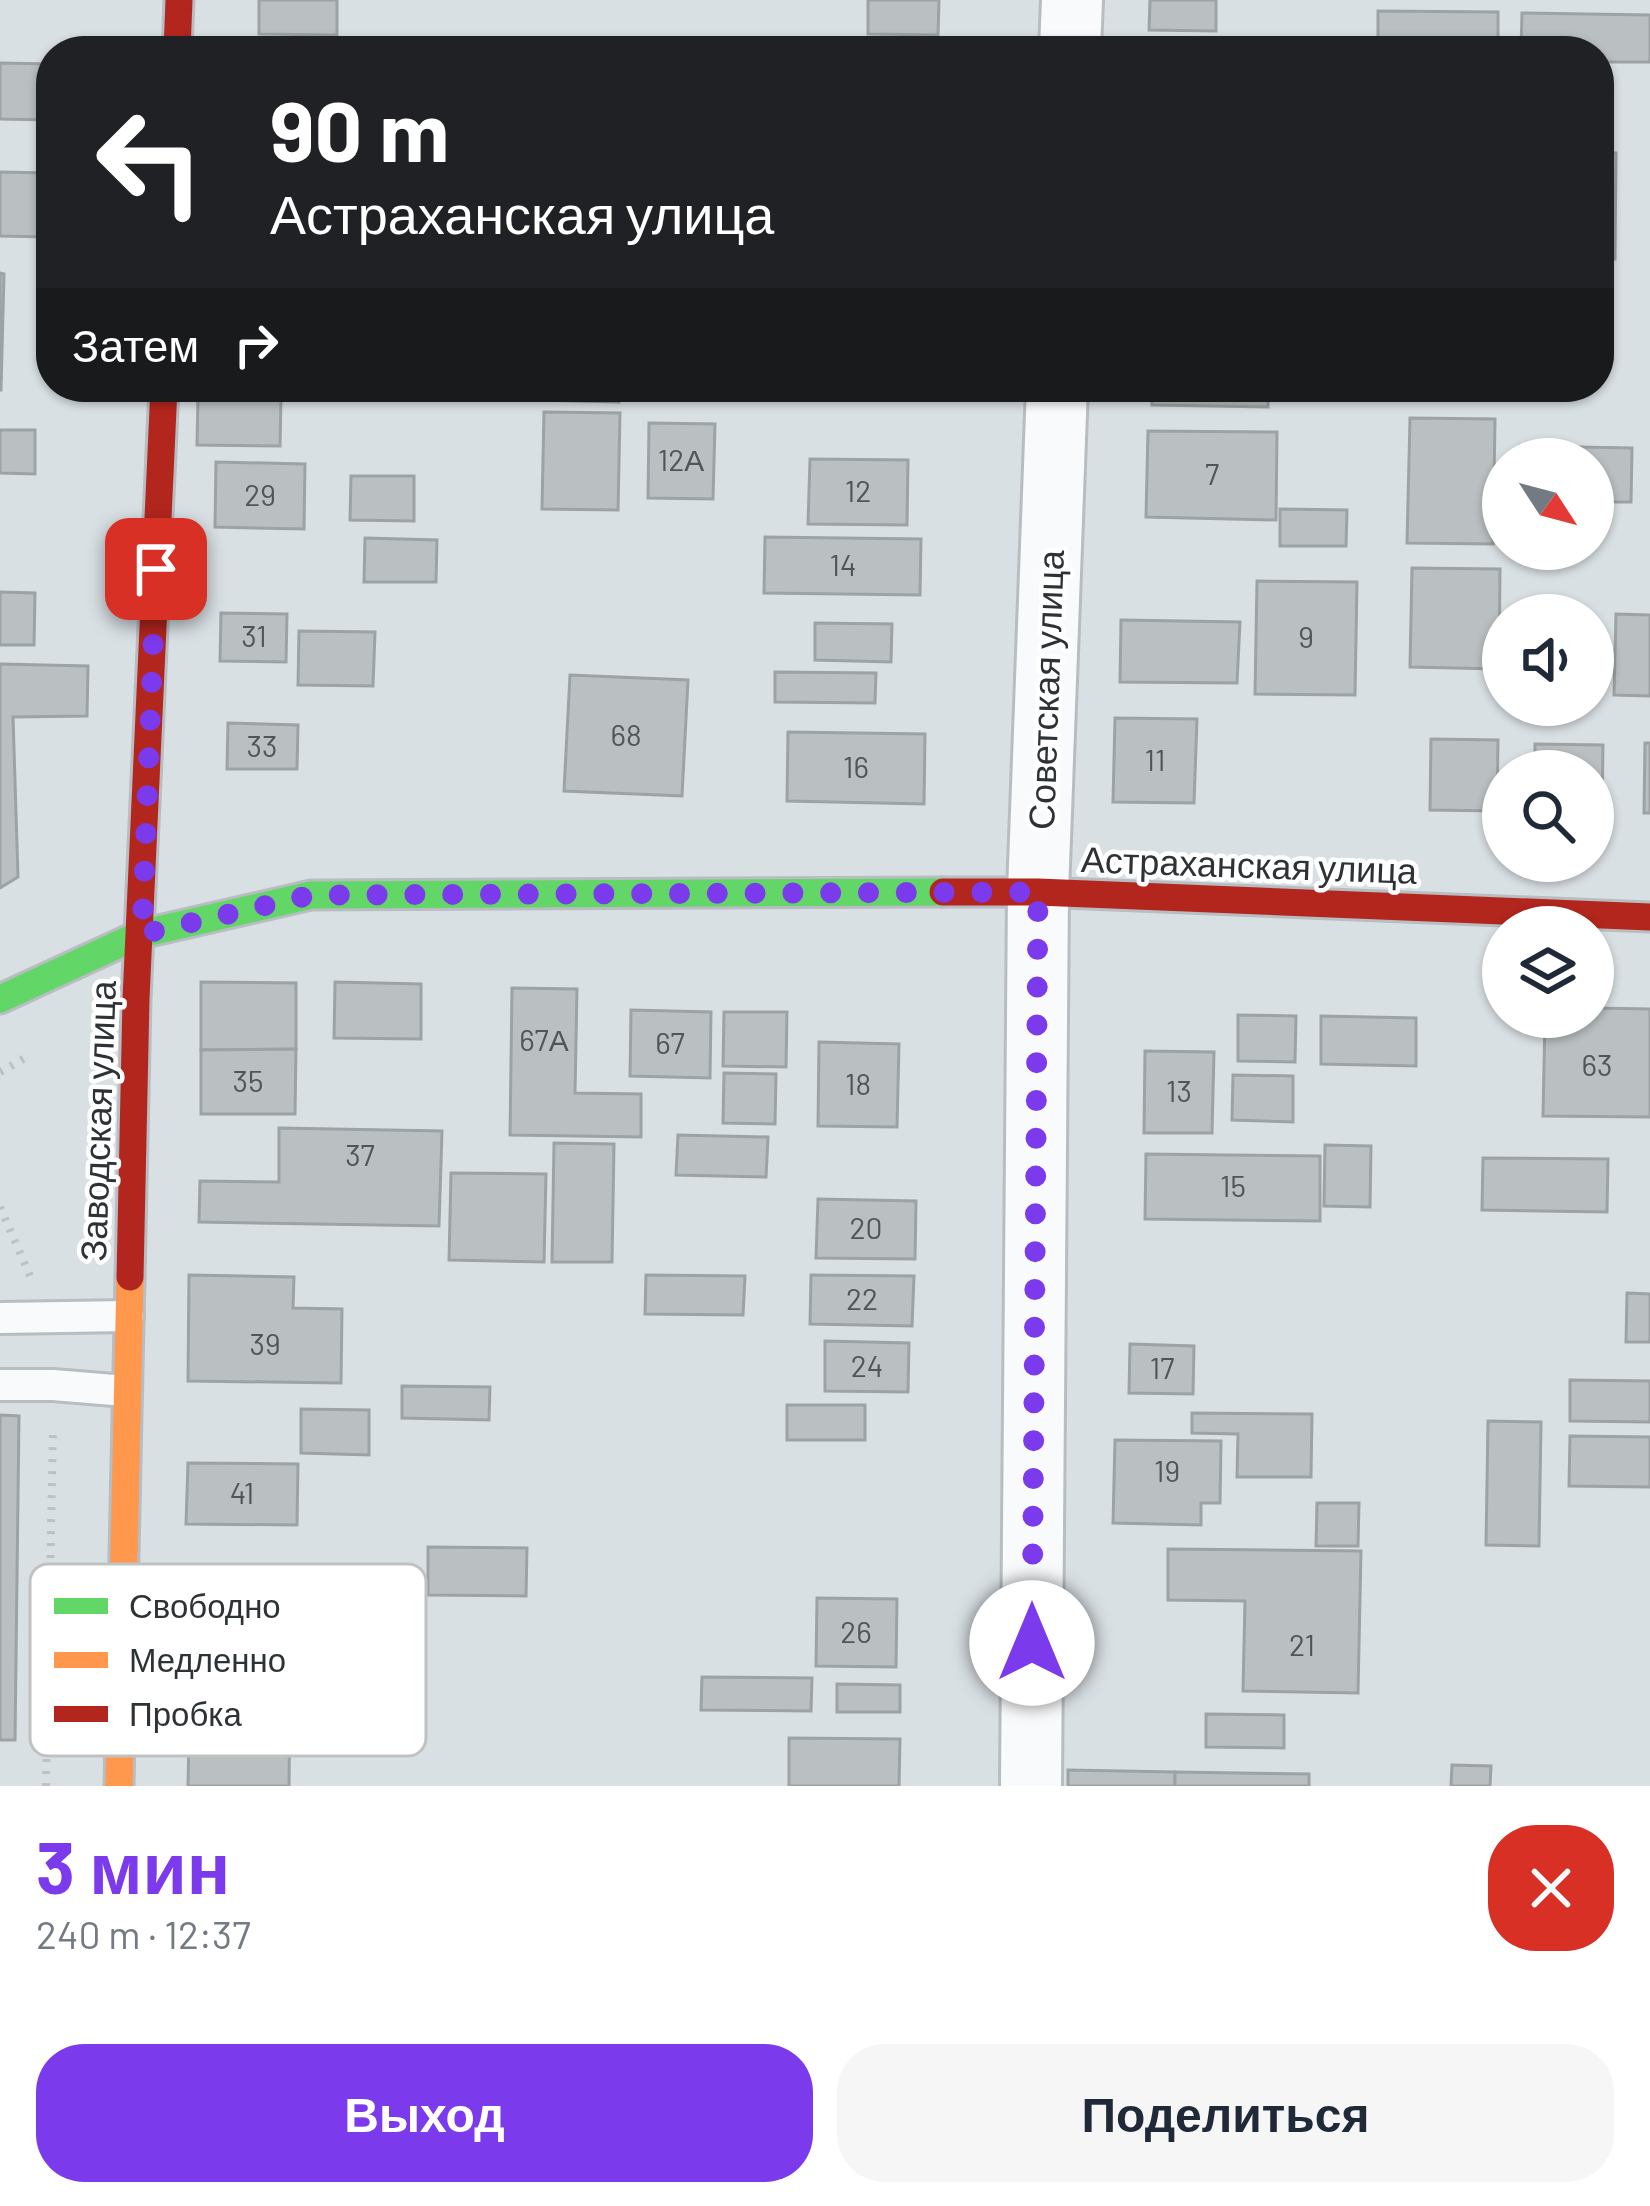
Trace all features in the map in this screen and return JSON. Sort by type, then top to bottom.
[{"type":"street","points":[[178,36],[179,0]]},
{"type":"street","points":[[1071,36],[1072,0]]},
{"type":"street","name":"Заводская улица","points":[[123,1564],[136,999],[163,402]]},
{"type":"street","name":"Советская улица","points":[[1031,1786],[1038,892],[1056,402]]},
{"type":"street","name":"Астраханская улица","points":[[0,1000],[142,934],[311,895],[1038,892],[1650,917]]},
{"type":"street","name":"Заводская улица","points":[[119,1786],[120,1756]]},
{"type":"lane","points":[[0,1318],[128,1316]]},
{"type":"lane","points":[[0,1385],[126,1391]]},
{"type":"path","points":[[0,1207],[47,1317]]},
{"type":"path","points":[[50,1564],[53,1384]]},
{"type":"path","points":[[46,1786],[47,1756]]},
{"type":"building","points":[[259,0],[337,0],[337,35],[259,34]]},
{"type":"building","points":[[868,0],[939,0],[938,35],[868,34]]},
{"type":"building","points":[[1150,0],[1216,0],[1216,31],[1149,30]]},
{"type":"building","points":[[1378,11],[1498,12],[1498,36],[1378,36]]},
{"type":"building","points":[[1522,13],[1650,15],[1650,62],[1614,62],[1614,36],[1521,36]]},
{"type":"building","points":[[0,63],[36,64],[36,120],[0,119]]},
{"type":"building","points":[[1614,153],[1616,153],[1614,259]]},
{"type":"building","points":[[0,172],[36,173],[36,237],[0,236]]},
{"type":"building","points":[[0,273],[4,274],[1,390],[0,390]]},
{"type":"building","points":[[198,402],[281,402],[280,446],[197,445]]},
{"type":"building","points":[[1152,402],[1268,402],[1268,407]]},
{"type":"building","points":[[544,412],[620,413],[618,510],[542,509]]},
{"type":"building","points":[[1410,418],[1495,419],[1495,438],[1482,438],[1482,544],[1407,543]]},
{"type":"building","points":[[649,423],[715,424],[713,499],[648,498]]},
{"type":"building","points":[[0,430],[35,430],[35,474],[0,473]]},
{"type":"building","points":[[1148,431],[1277,432],[1276,520],[1146,517]]},
{"type":"building","points":[[1614,448],[1632,448],[1631,502],[1614,502]]},
{"type":"building","points":[[810,459],[908,460],[907,525],[808,524]]},
{"type":"building","points":[[216,462],[305,464],[304,529],[215,527]]},
{"type":"building","points":[[351,476],[414,476],[414,521],[350,520]]},
{"type":"building","points":[[1280,509],[1347,510],[1346,546],[1280,546]]},
{"type":"building","points":[[765,537],[921,539],[920,595],[764,593]]},
{"type":"building","points":[[365,538],[437,540],[436,582],[364,582]]},
{"type":"building","points":[[1412,568],[1500,570],[1500,594],[1482,594],[1482,669],[1410,667]]},
{"type":"building","points":[[1257,581],[1357,582],[1355,695],[1255,694]]},
{"type":"building","points":[[0,592],[35,593],[34,645],[0,645]]},
{"type":"building","points":[[221,613],[287,614],[286,662],[220,661]]},
{"type":"building","points":[[1616,614],[1650,615],[1650,696],[1614,695]]},
{"type":"building","points":[[1121,620],[1240,622],[1237,683],[1120,682]]},
{"type":"building","points":[[815,623],[892,624],[891,662],[815,660]]},
{"type":"building","points":[[299,631],[375,632],[373,686],[298,685]]},
{"type":"building","points":[[0,664],[88,666],[87,716],[13,717],[18,877],[0,888]]},
{"type":"building","points":[[775,672],[876,673],[875,703],[775,702]]},
{"type":"building","points":[[570,675],[688,680],[682,796],[564,791]]},
{"type":"building","points":[[1115,718],[1197,719],[1194,803],[1113,802]]},
{"type":"building","points":[[228,723],[298,725],[297,769],[227,769]]},
{"type":"building","points":[[788,732],[925,734],[924,804],[787,801]]},
{"type":"building","points":[[1431,739],[1498,740],[1498,750],[1482,750],[1482,811],[1430,810]]},
{"type":"building","points":[[1645,743],[1650,743],[1650,813],[1644,813]]},
{"type":"building","points":[[1535,744],[1603,745],[1603,750],[1535,750]]},
{"type":"building","points":[[201,982],[296,983],[296,1049],[201,1050]]},
{"type":"building","points":[[335,982],[421,984],[421,1039],[334,1038]]},
{"type":"building","points":[[512,988],[577,989],[575,1093],[641,1094],[641,1137],[510,1135]]},
{"type":"building","points":[[1614,1008],[1650,1009],[1650,1117],[1543,1116],[1545,1038],[1614,1038]]},
{"type":"building","points":[[631,1010],[711,1012],[710,1078],[630,1076]]},
{"type":"building","points":[[724,1012],[787,1012],[786,1067],[723,1066]]},
{"type":"building","points":[[1238,1015],[1296,1016],[1295,1062],[1238,1061]]},
{"type":"building","points":[[1321,1016],[1416,1018],[1416,1066],[1321,1064]]},
{"type":"building","points":[[819,1042],[899,1044],[897,1127],[818,1126]]},
{"type":"building","points":[[296,1049],[295,1114],[201,1114],[201,1050]]},
{"type":"building","points":[[1145,1051],[1214,1052],[1212,1133],[1144,1133]]},
{"type":"building","points":[[724,1073],[776,1074],[775,1124],[723,1123]]},
{"type":"building","points":[[1233,1075],[1293,1076],[1293,1122],[1232,1120]]},
{"type":"building","points":[[279,1128],[442,1131],[439,1226],[199,1222],[200,1181],[279,1182]]},
{"type":"building","points":[[678,1135],[768,1137],[766,1177],[676,1175]]},
{"type":"building","points":[[554,1143],[614,1144],[612,1262],[552,1262]]},
{"type":"building","points":[[1325,1145],[1371,1146],[1370,1207],[1324,1206]]},
{"type":"building","points":[[1146,1154],[1320,1156],[1320,1221],[1145,1219]]},
{"type":"building","points":[[1483,1158],[1608,1159],[1607,1212],[1482,1210]]},
{"type":"building","points":[[451,1173],[546,1174],[544,1262],[449,1260]]},
{"type":"building","points":[[818,1199],[916,1201],[915,1259],[816,1258]]},
{"type":"building","points":[[189,1275],[294,1277],[293,1308],[342,1309],[341,1383],[188,1381]]},
{"type":"building","points":[[646,1275],[745,1276],[743,1315],[645,1314]]},
{"type":"building","points":[[811,1275],[914,1276],[912,1326],[810,1324]]},
{"type":"building","points":[[1627,1293],[1650,1294],[1650,1342],[1626,1342]]},
{"type":"building","points":[[825,1341],[909,1343],[908,1392],[825,1391]]},
{"type":"building","points":[[1130,1344],[1194,1346],[1193,1394],[1129,1393]]},
{"type":"building","points":[[1570,1380],[1650,1381],[1650,1422],[1570,1421]]},
{"type":"building","points":[[402,1386],[490,1387],[489,1420],[402,1418]]},
{"type":"building","points":[[787,1405],[865,1405],[865,1440],[787,1440]]},
{"type":"building","points":[[301,1409],[369,1410],[369,1455],[301,1453]]},
{"type":"building","points":[[1192,1413],[1312,1414],[1311,1477],[1237,1477],[1238,1434],[1192,1433]]},
{"type":"building","points":[[0,1415],[19,1416],[15,1740],[0,1740]]},
{"type":"building","points":[[1488,1421],[1541,1422],[1539,1546],[1486,1545]]},
{"type":"building","points":[[1570,1436],[1650,1437],[1650,1487],[1569,1486]]},
{"type":"building","points":[[1115,1440],[1221,1441],[1220,1503],[1201,1503],[1201,1525],[1113,1523]]},
{"type":"building","points":[[188,1463],[298,1464],[297,1525],[186,1524]]},
{"type":"building","points":[[1317,1503],[1359,1503],[1358,1546],[1316,1546]]},
{"type":"building","points":[[428,1547],[527,1548],[526,1596],[428,1595]]},
{"type":"building","points":[[1168,1549],[1361,1551],[1358,1693],[1243,1691],[1245,1601],[1168,1600]]},
{"type":"building","points":[[817,1598],[897,1599],[896,1667],[816,1666]]},
{"type":"building","points":[[702,1677],[812,1678],[811,1711],[701,1710]]},
{"type":"building","points":[[837,1684],[900,1685],[900,1712],[837,1712]]},
{"type":"building","points":[[1206,1714],[1284,1715],[1284,1748],[1206,1747]]},
{"type":"building","points":[[789,1738],[900,1739],[899,1786],[789,1786]]},
{"type":"building","points":[[189,1756],[289,1756],[289,1786],[188,1786]]},
{"type":"building","points":[[1452,1765],[1491,1766],[1490,1786],[1451,1786]]},
{"type":"building","points":[[1068,1770],[1175,1772],[1175,1786],[1068,1786]]},
{"type":"building","points":[[1175,1772],[1309,1774],[1309,1786],[1175,1786]]},
{"type":"traffic: fast","points":[[0,999],[141,934],[311,895],[943,892]]},
{"type":"traffic: slow","points":[[124,1564],[130,1277]]},
{"type":"traffic: slow","points":[[119,1786],[120,1756]]},
{"type":"traffic: jam","points":[[178,36],[179,0]]},
{"type":"traffic: jam","points":[[130,1277],[136,999],[163,402]]},
{"type":"traffic: jam","points":[[943,892],[1650,917]]},
{"type":"route","points":[[156,569],[142,934],[311,895],[1038,892],[1032,1643]]}]
